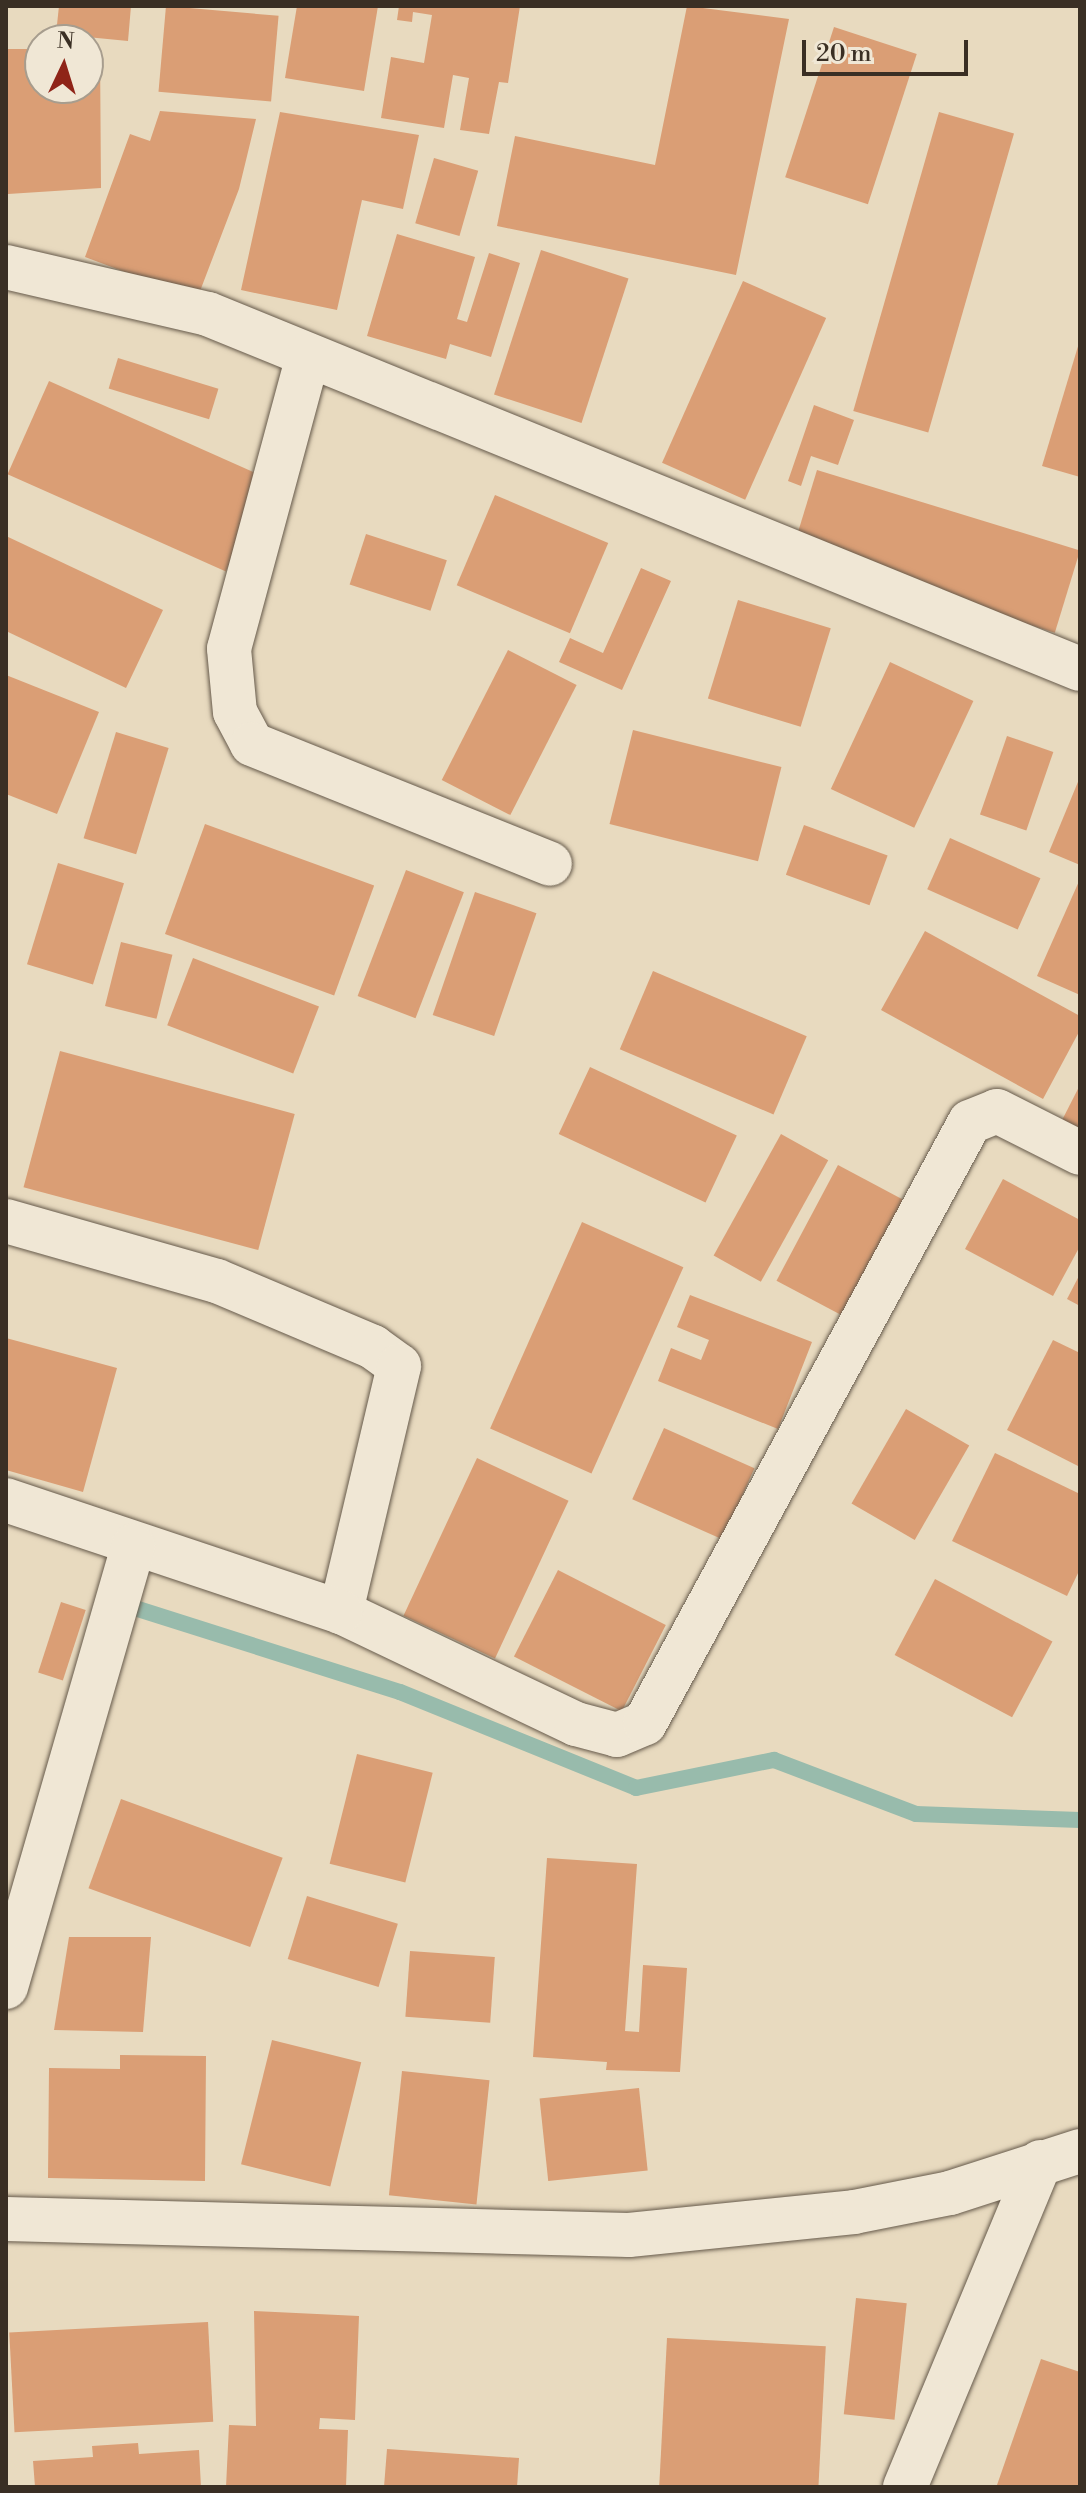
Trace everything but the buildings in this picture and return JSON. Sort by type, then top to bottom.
[{"type":"street","points":[[6,267],[208,314],[1080,669]]},
{"type":"street","points":[[308,356],[229,649],[235,712],[252,744],[550,864]]},
{"type":"street","points":[[6,1500],[133,1546],[341,1612],[576,1724],[617,1735],[645,1723],[970,1122],[997,1111],[1080,1153]]},
{"type":"street","points":[[6,1221],[217,1281],[373,1347],[399,1366],[341,1612]]},
{"type":"street","points":[[6,1987],[133,1546]]},
{"type":"street","points":[[6,2219],[629,2235],[854,2212],[950,2193],[1060,2156]]},
{"type":"street","points":[[905,2487],[1060,2156]]},
{"type":"waterway","points":[[119,1603],[400,1692],[636,1788],[774,1760],[916,1814],[1080,1820]]}]
